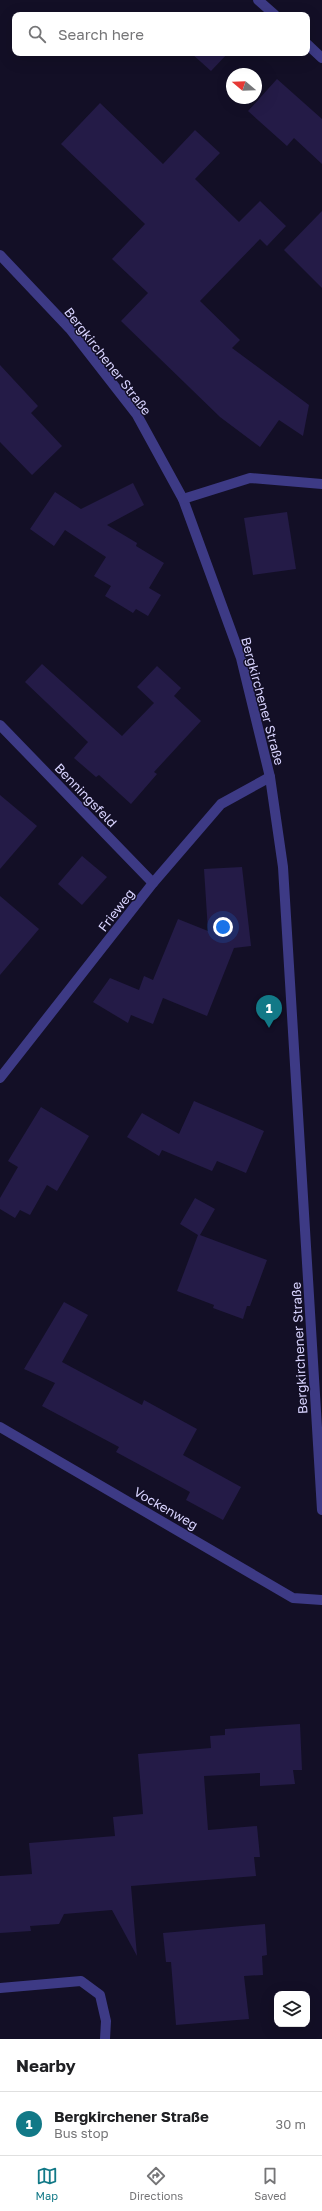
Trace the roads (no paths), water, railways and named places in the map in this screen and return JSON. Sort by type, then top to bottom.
[{"type":"street","points":[[258,0],[272,12]]},
{"type":"street","points":[[310,47],[322,58]]},
{"type":"street","name":"Bergkirchener Straße","points":[[0,256],[70,329],[137,415],[183,499],[241,658],[270,777],[283,867],[322,1510]]},
{"type":"street","points":[[183,499],[250,478],[322,484]]},
{"type":"street","name":"Benningsfeld","points":[[0,726],[153,883]]},
{"type":"street","name":"Frieweg","points":[[0,1078],[153,883],[221,804],[270,777]]},
{"type":"street","name":"Vockenweg","points":[[0,1427],[293,1598],[322,1600]]},
{"type":"street","points":[[0,1988],[81,1981],[100,1995],[106,2021],[105,2039]]},
{"type":"place","name":"Bergkirchener Straße","points":[[269,1028]]}]
